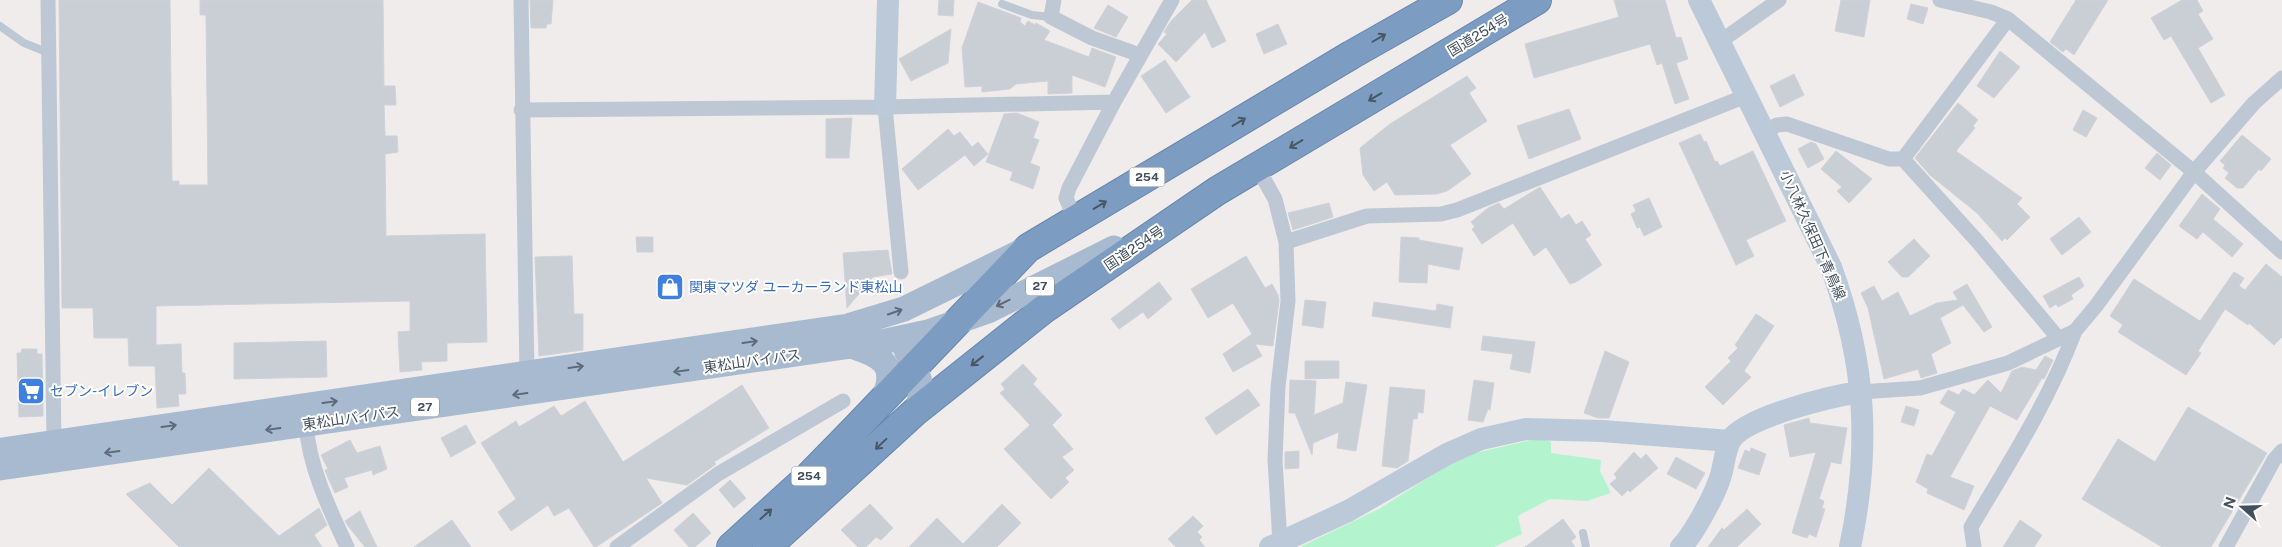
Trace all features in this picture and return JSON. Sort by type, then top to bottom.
[{"type":"highway","name":"254","points":[[730,547],[809,476],[1028,248],[1351,55],[1448,0]]},
{"type":"highway","name":"国道254号","points":[[767,547],[916,411],[1044,309],[1217,191],[1538,0]]},
{"type":"main road","name":"27","points":[[850,336],[896,339],[954,324],[988,311],[1084,265],[1217,191]]},
{"type":"main road","name":"27","points":[[850,336],[1028,248]]},
{"type":"main road","name":"東松山バイパス","points":[[0,451],[527,374],[850,336]]},
{"type":"main road","name":"東松山バイパス","points":[[0,468],[306,424],[850,336]]},
{"type":"main road","points":[[850,336],[880,358],[888,369],[890,382],[883,400]]},
{"type":"main road","points":[[896,339],[916,366],[921,382],[922,398],[916,411]]},
{"type":"street","points":[[48,0],[54,442]]},
{"type":"street","points":[[521,0],[527,374]]},
{"type":"street","points":[[888,0],[885,107],[902,272]]},
{"type":"street","points":[[1054,0],[1051,17],[1092,38],[1140,55]]},
{"type":"street","points":[[1075,219],[1066,198],[1069,188],[1114,102],[1172,0]]},
{"type":"street","name":"小八林久保田下青鳥線","points":[[1699,0],[1721,41],[1830,267],[1845,306],[1860,392],[1863,468],[1850,547]]},
{"type":"street","points":[[1721,41],[1779,0]]},
{"type":"street","points":[[1940,0],[1991,12],[2008,19],[2194,172],[2282,252]]},
{"type":"street","points":[[1903,159],[2008,19]]},
{"type":"street","points":[[1974,547],[1970,527],[2036,418],[2062,366],[2075,331],[2194,172],[2254,103],[2282,78]]},
{"type":"street","points":[[1286,242],[1367,216],[1441,214],[1458,210],[1746,96]]},
{"type":"street","points":[[522,110],[885,107],[1114,102]]},
{"type":"street","points":[[1765,131],[1777,125],[1787,124],[1888,159],[1903,159],[1978,242],[2058,339]]},
{"type":"street","points":[[1257,167],[1275,199],[1286,242],[1288,301],[1278,387],[1275,460],[1275,545],[1348,511],[1447,454],[1482,439],[1526,429],[1602,431],[1730,441]]},
{"type":"street","points":[[1681,547],[1712,497],[1720,480],[1730,441],[1737,432],[1761,420],[1797,407],[1860,392],[1920,388],[2008,363],[2075,331]]},
{"type":"street","points":[[617,547],[718,474],[844,401]]},
{"type":"street","points":[[306,424],[307,443],[325,500],[347,547]]},
{"type":"street","points":[[2226,547],[2274,460],[2282,452]]},
{"type":"lane","points":[[1002,4],[1032,15],[1051,17]]},
{"type":"lane","points":[[0,26],[24,43],[49,53]]},
{"type":"lane","points":[[1583,533],[1586,547]]},
{"type":"green space","points":[[1540,438],[1551,442],[1551,453],[1601,460],[1600,471],[1611,493],[1587,501],[1550,499],[1518,516],[1522,534],[1494,547],[1300,547],[1379,509],[1462,456]]},
{"type":"building","points":[[59,0],[170,0],[172,181],[179,181],[179,185],[208,185],[206,15],[200,15],[200,0],[383,0],[384,86],[395,86],[396,105],[384,105],[385,136],[397,136],[398,152],[385,154],[386,236],[485,234],[487,342],[447,343],[447,361],[421,362],[422,370],[400,372],[398,332],[410,331],[410,301],[156,306],[156,345],[181,344],[182,373],[185,373],[186,394],[178,394],[179,406],[157,408],[155,366],[129,366],[128,338],[94,338],[93,308],[62,308]]},
{"type":"building","points":[[530,0],[553,0],[551,24],[547,24],[546,28],[531,28]]},
{"type":"building","points":[[939,0],[954,0],[953,16],[938,15]]},
{"type":"building","points":[[1192,0],[1206,0],[1226,41],[1212,48],[1205,32],[1176,62],[1158,44],[1167,34],[1164,32],[1171,21]]},
{"type":"building","points":[[1614,0],[1665,0],[1676,38],[1681,37],[1688,59],[1676,63],[1689,99],[1675,104],[1662,63],[1657,65],[1650,44],[1534,78],[1525,44],[1619,17]]},
{"type":"building","points":[[1841,0],[1870,0],[1864,37],[1835,31]]},
{"type":"building","points":[[2076,0],[2108,0],[2074,55],[2066,49],[2063,52],[2050,42]]},
{"type":"building","points":[[2182,0],[2197,0],[2203,11],[2198,14],[2213,39],[2198,48],[2225,95],[2211,103],[2171,36],[2164,40],[2151,18]]},
{"type":"building","points":[[978,2],[1021,18],[1020,22],[1025,26],[1028,21],[1050,31],[1044,40],[1089,57],[1092,48],[1116,57],[1105,87],[1072,75],[1072,93],[1048,94],[1048,81],[1016,84],[1010,89],[982,92],[982,86],[965,87],[962,48]]},
{"type":"building","points":[[1911,4],[1928,8],[1923,24],[1907,19]]},
{"type":"building","points":[[1108,5],[1128,17],[1116,37],[1094,28]]},
{"type":"building","points":[[1278,24],[1287,44],[1264,54],[1256,34]]},
{"type":"building","points":[[951,29],[948,63],[911,81],[899,59]]},
{"type":"building","points":[[2000,51],[2020,67],[1994,98],[1977,86]]},
{"type":"building","points":[[1165,60],[1190,97],[1166,113],[1141,76]]},
{"type":"building","points":[[1794,74],[1804,95],[1780,107],[1770,86]]},
{"type":"building","points":[[1467,76],[1476,88],[1469,93],[1487,121],[1450,145],[1471,174],[1447,191],[1437,194],[1395,195],[1387,182],[1374,191],[1363,175],[1360,148],[1390,124]]},
{"type":"building","points":[[1958,103],[1978,120],[1973,126],[1975,128],[1956,151],[2022,198],[2017,204],[2030,217],[2007,240],[2005,238],[2002,241],[1977,213],[1930,175],[1915,158]]},
{"type":"building","points":[[1569,109],[1581,139],[1529,159],[1517,126]]},
{"type":"building","points":[[2083,110],[2097,118],[2086,137],[2073,130]]},
{"type":"building","points":[[1017,113],[1039,122],[1033,138],[1039,140],[1030,163],[1040,167],[1033,189],[1010,180],[1013,172],[986,162],[1004,114]]},
{"type":"building","points":[[852,118],[849,158],[826,158],[826,119]]},
{"type":"building","points":[[948,129],[954,136],[960,132],[972,147],[978,142],[988,154],[974,166],[965,155],[918,190],[902,169]]},
{"type":"building","points":[[1700,134],[1704,142],[1706,141],[1715,162],[1717,161],[1720,166],[1753,151],[1786,221],[1746,240],[1754,256],[1736,265],[1679,143]]},
{"type":"building","points":[[2242,135],[2271,159],[2261,171],[2259,169],[2243,188],[2237,188],[2225,178],[2229,173],[2223,168],[2225,165],[2220,161]]},
{"type":"building","points":[[1811,142],[1816,144],[1824,159],[1808,168],[1798,149]]},
{"type":"building","points":[[1836,151],[1872,179],[1849,203],[1837,191],[1842,187],[1821,169]]},
{"type":"building","points":[[2157,153],[2171,165],[2160,180],[2145,168]]},
{"type":"building","points":[[1540,187],[1561,219],[1569,214],[1576,225],[1582,221],[1591,235],[1585,239],[1602,265],[1576,282],[1570,284],[1546,247],[1534,256],[1513,223],[1482,244],[1472,229],[1475,227],[1471,222],[1488,208],[1499,203],[1504,209]]},
{"type":"building","points":[[2202,194],[2220,209],[2213,219],[2243,244],[2232,257],[2203,232],[2197,239],[2179,226]]},
{"type":"building","points":[[1649,198],[1662,227],[1644,236],[1640,227],[1637,228],[1631,214],[1636,211],[1633,205]]},
{"type":"building","points":[[1329,203],[1333,217],[1293,230],[1288,213]]},
{"type":"building","points":[[2079,217],[2091,232],[2062,255],[2050,239]]},
{"type":"building","points":[[636,237],[653,237],[653,252],[637,252]]},
{"type":"building","points":[[1401,237],[1419,238],[1419,240],[1463,248],[1459,270],[1428,264],[1427,283],[1399,282]]},
{"type":"building","points":[[1914,239],[1930,256],[1908,277],[1902,277],[1888,262]]},
{"type":"building","points":[[888,250],[892,274],[873,277],[847,308],[843,253]]},
{"type":"building","points":[[572,256],[574,314],[583,314],[583,350],[539,356],[535,257]]},
{"type":"building","points":[[1246,256],[1265,288],[1272,284],[1279,301],[1273,346],[1255,344],[1262,356],[1233,372],[1223,354],[1252,334],[1233,303],[1208,318],[1191,289]]},
{"type":"building","points":[[2266,264],[2282,277],[2282,337],[2274,345],[2249,323],[2248,325],[2225,309],[2198,351],[2201,353],[2186,375],[2118,332],[2123,325],[2110,316],[2134,279],[2200,321],[2234,272],[2244,278],[2239,286],[2245,290]]},
{"type":"building","points":[[2079,277],[2084,286],[2071,295],[2073,299],[2058,307],[2056,304],[2050,308],[2043,296]]},
{"type":"building","points":[[1159,282],[1172,299],[1148,319],[1143,312],[1119,329],[1111,319]]},
{"type":"building","points":[[1967,284],[1992,327],[1984,332],[1963,305],[1940,318],[1951,343],[1931,354],[1937,373],[1921,378],[1918,369],[1884,379],[1868,308],[1861,293],[1874,286],[1882,301],[1898,292],[1910,316],[1937,303],[1958,300],[1953,292]]},
{"type":"building","points":[[1305,300],[1326,302],[1323,328],[1302,325]]},
{"type":"building","points":[[1374,302],[1436,311],[1437,304],[1453,307],[1450,328],[1372,316]]},
{"type":"building","points":[[1756,314],[1774,326],[1744,371],[1751,377],[1723,405],[1705,387],[1731,361],[1728,358],[1738,348],[1735,345]]},
{"type":"building","points":[[1483,336],[1535,342],[1530,373],[1510,369],[1513,354],[1481,350]]},
{"type":"building","points":[[326,341],[327,377],[234,379],[234,343]]},
{"type":"building","points":[[22,349],[37,349],[37,354],[42,354],[43,416],[19,417],[17,353],[21,353]]},
{"type":"building","points":[[1605,351],[1629,362],[1609,418],[1598,418],[1584,413]]},
{"type":"building","points":[[2045,356],[2053,360],[2044,379],[2042,378],[2017,420],[1990,406],[1950,477],[1974,486],[1964,510],[1927,493],[1928,489],[1916,482],[1927,454],[1932,456],[1956,412],[1940,403],[1948,390],[1959,395],[1963,389],[1974,395],[1988,380],[2001,393],[2012,371],[2022,367],[2036,370]]},
{"type":"building","points":[[1305,361],[1339,361],[1339,378],[1305,379]]},
{"type":"building","points":[[1023,364],[1037,379],[1033,384],[1062,415],[1052,425],[1073,449],[1062,457],[1074,470],[1065,478],[1069,482],[1051,499],[1004,449],[1030,425],[1000,393],[1005,389],[1001,384]]},
{"type":"building","points":[[1290,380],[1316,381],[1314,415],[1343,403],[1346,382],[1367,385],[1356,451],[1337,448],[1339,432],[1313,443],[1312,455],[1295,413],[1289,413]]},
{"type":"building","points":[[1474,380],[1494,383],[1490,410],[1488,409],[1483,422],[1468,420]]},
{"type":"building","points":[[742,385],[769,428],[714,462],[716,464],[687,485],[646,478],[662,503],[596,547],[594,547],[569,508],[554,516],[548,505],[511,531],[498,512],[516,499],[481,443],[516,421],[519,427],[554,406],[561,416],[585,401],[623,462]]},
{"type":"building","points":[[1390,387],[1425,390],[1423,413],[1418,412],[1417,419],[1413,419],[1408,461],[1397,468],[1382,466]]},
{"type":"building","points":[[1248,389],[1260,405],[1216,435],[1205,418]]},
{"type":"building","points":[[1906,406],[1919,410],[1914,426],[1901,422]]},
{"type":"building","points":[[2188,407],[2267,453],[2211,547],[2162,547],[2082,499],[2118,439],[2155,462]]},
{"type":"building","points":[[1809,418],[1810,423],[1847,428],[1841,464],[1831,462],[1819,499],[1824,501],[1822,508],[1825,509],[1816,537],[1809,534],[1807,538],[1792,533],[1816,452],[1790,457],[1784,425]]},
{"type":"building","points":[[466,425],[476,443],[451,457],[441,438]]},
{"type":"building","points":[[350,440],[357,453],[380,446],[387,469],[373,475],[372,470],[344,478],[348,487],[335,493],[325,470],[328,469],[321,455]]},
{"type":"building","points":[[1751,448],[1766,454],[1759,475],[1738,468],[1745,450],[1750,452]]},
{"type":"building","points":[[1299,451],[1299,468],[1285,469],[1285,452]]},
{"type":"building","points":[[1634,452],[1641,459],[1646,454],[1658,468],[1630,492],[1628,490],[1622,496],[1610,484],[1617,478],[1614,474]]},
{"type":"building","points":[[1676,457],[1705,473],[1696,489],[1667,474]]},
{"type":"building","points":[[209,468],[279,536],[319,508],[327,525],[314,535],[322,547],[179,547],[126,494],[150,483],[172,505]]},
{"type":"building","points":[[730,480],[746,498],[734,508],[719,490]]},
{"type":"building","points":[[870,504],[893,528],[881,540],[876,537],[866,547],[858,547],[841,530]]},
{"type":"building","points":[[1002,504],[1021,523],[997,547],[909,547],[937,518],[963,544]]},
{"type":"building","points":[[1747,509],[1761,524],[1737,547],[1708,547],[1722,528],[1724,530]]},
{"type":"building","points":[[360,511],[377,547],[365,547],[345,521]]},
{"type":"building","points":[[693,513],[711,533],[695,547],[689,547],[674,530]]},
{"type":"building","points":[[1193,516],[1203,526],[1197,532],[1202,537],[1199,540],[1205,547],[1176,547],[1168,539]]},
{"type":"building","points":[[1563,519],[1576,537],[1571,541],[1575,547],[1525,547]]},
{"type":"building","points":[[452,520],[471,547],[414,547]]},
{"type":"building","points":[[2020,520],[2042,535],[2034,547],[2003,547]]},
{"type":"place","name":"関東マツダ ユーカーランド東松山","points":[[670,287]]},
{"type":"place","name":"セブン-イレブン","points":[[31,391]]}]
